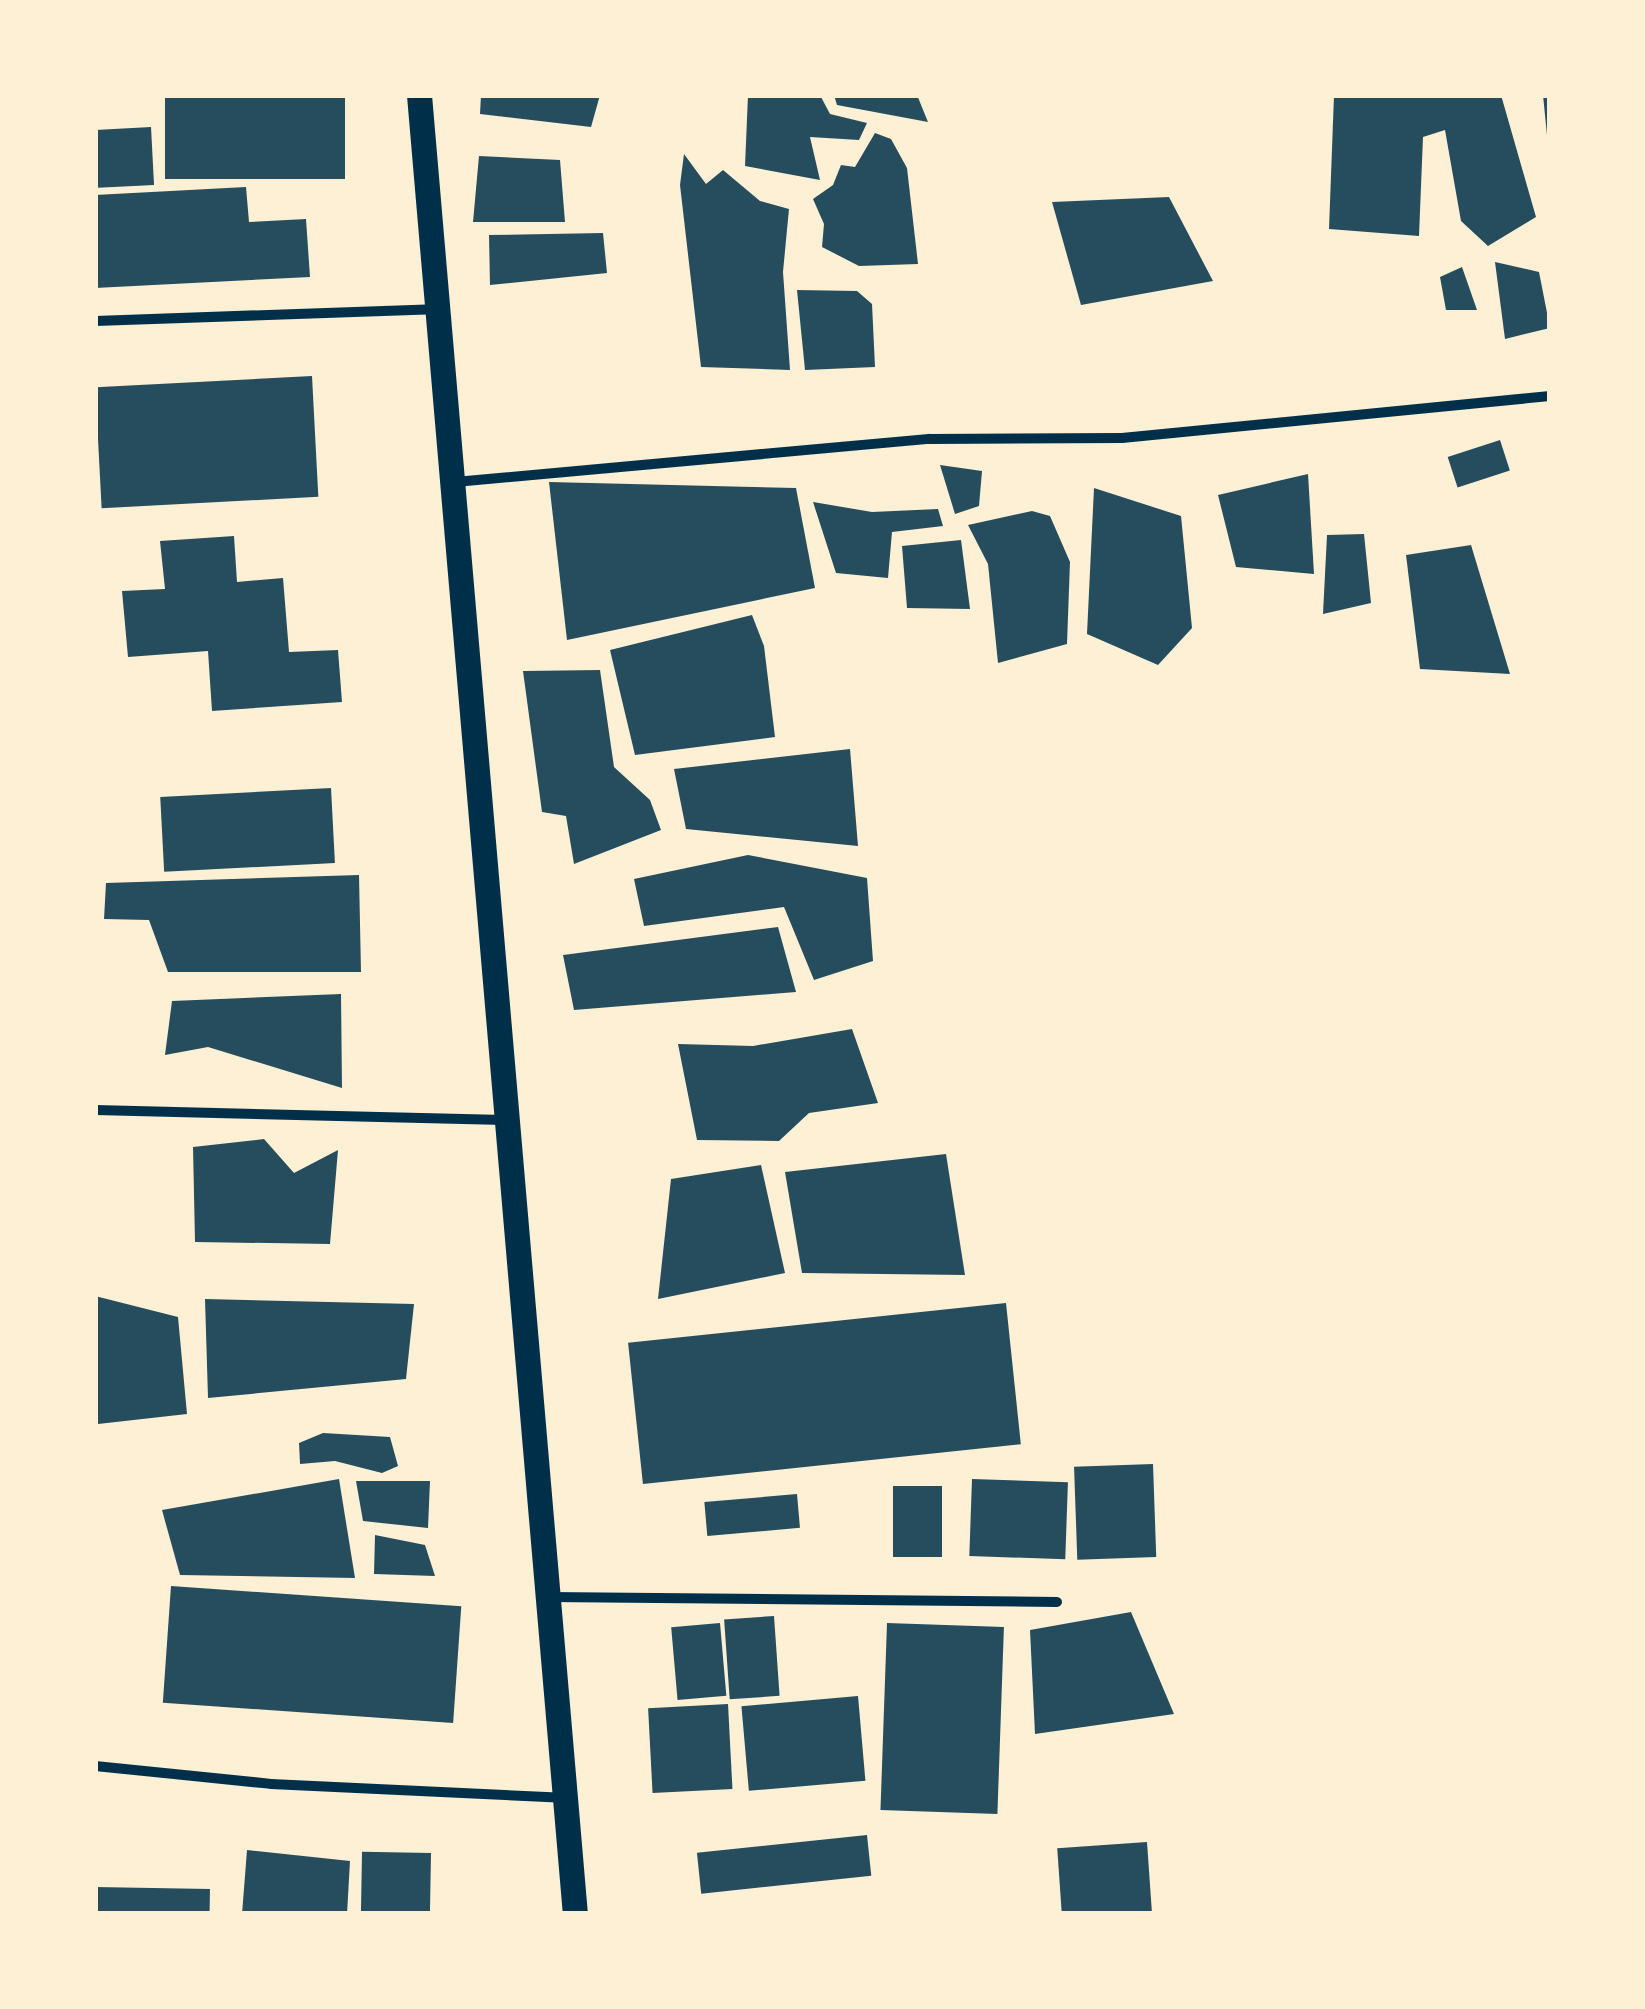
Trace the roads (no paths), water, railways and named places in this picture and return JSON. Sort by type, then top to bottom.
[{"type":"main road","points":[[419,95],[434,309],[511,1120],[575,1914]]},
{"type":"street","points":[[95,321],[434,309]]},
{"type":"street","points":[[452,482],[929,439],[1122,438],[1550,396]]},
{"type":"street","points":[[95,1110],[511,1120]]},
{"type":"street","points":[[549,1597],[1058,1602]]},
{"type":"street","points":[[95,1766],[271,1784],[565,1798]]}]
